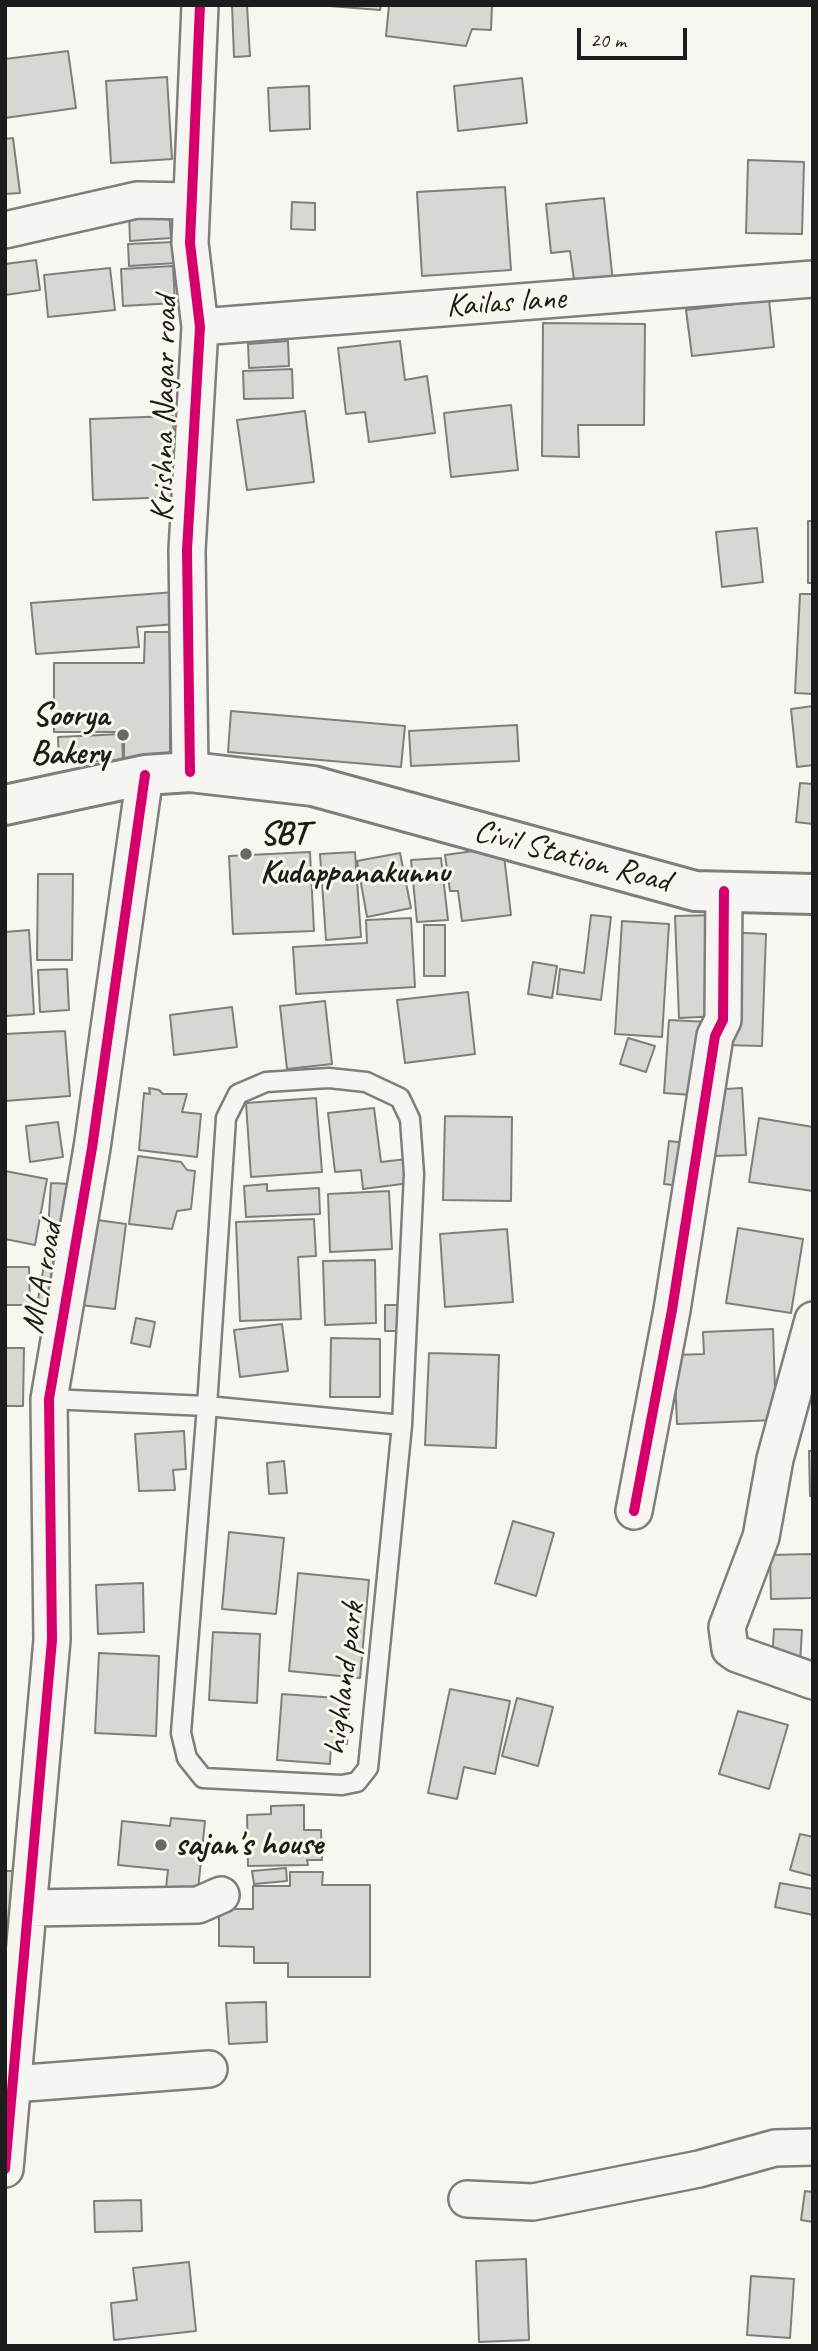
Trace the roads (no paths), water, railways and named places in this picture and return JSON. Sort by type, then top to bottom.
[{"type":"main road","name":"Civil Station Road","points":[[5,805],[145,775],[190,772],[313,786],[695,891],[813,894]]},
{"type":"street","name":"Krishna Nagar road","points":[[190,772],[187,550],[200,327],[190,243],[200,5]]},
{"type":"street","points":[[5,230],[137,200],[192,201]]},
{"type":"street","name":"Kailas lane","points":[[200,327],[813,279]]},
{"type":"street","name":"MLA road","points":[[5,2169],[52,1640],[49,1399],[92,1148],[145,775]]},
{"type":"street","points":[[634,1511],[674,1297],[715,1036],[723,1020],[724,891]]},
{"type":"street","points":[[813,1320],[775,1459],[761,1537],[727,1627],[727,1634],[730,1649],[737,1654],[813,1681]]},
{"type":"street","points":[[30,1908],[198,1905],[221,1895]]},
{"type":"street","points":[[13,2084],[209,2069]]},
{"type":"street","points":[[467,2199],[533,2202],[699,2169],[775,2148],[813,2147]]},
{"type":"lane","name":"highland park","points":[[329,1078],[366,1082],[400,1098],[410,1119],[414,1174],[402,1426],[368,1769],[357,1782],[342,1785],[203,1778],[187,1758],[181,1733],[208,1406],[226,1118],[238,1094],[265,1082],[329,1078]]},
{"type":"lane","points":[[49,1399],[208,1406],[402,1426]]},
{"type":"place","name":"Soorya Bakery","points":[[123,735]]},
{"type":"place","name":"SBT Kudappanakunnu","points":[[246,854]]},
{"type":"place","name":"sajan's house","points":[[161,1845]]}]
